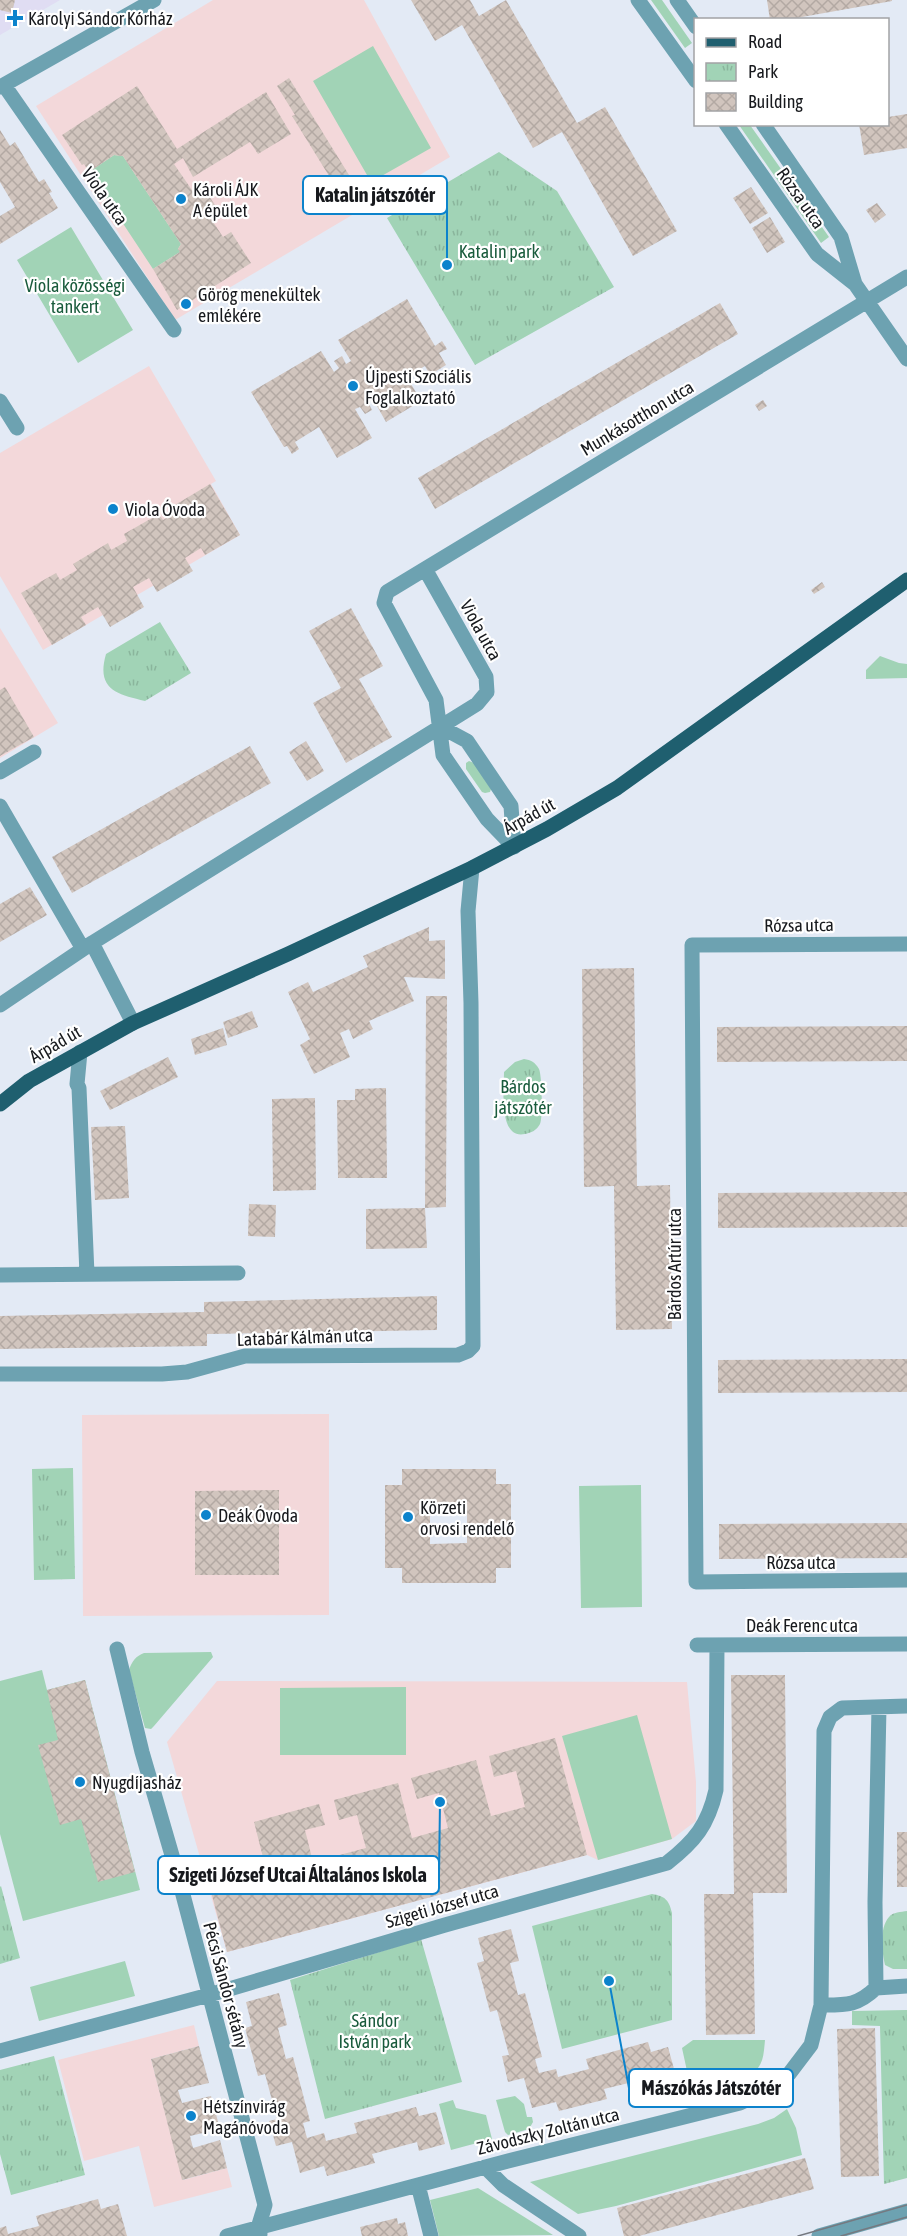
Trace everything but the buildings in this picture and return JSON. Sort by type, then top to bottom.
[{"type":"main road","name":"Árpád út","points":[[0,1104],[28,1082],[133,1023],[288,954],[514,848],[617,788],[907,580]]},
{"type":"street","points":[[2,86],[154,0]]},
{"type":"street","points":[[638,0],[694,78]]},
{"type":"street","points":[[676,0],[694,24]]},
{"type":"street","name":"Viola utca","points":[[2,86],[174,330]]},
{"type":"street","name":"Rózsa utca","points":[[727,126],[817,254],[855,284]]},
{"type":"street","name":"Rózsa utca","points":[[764,126],[841,237],[855,284],[907,358]]},
{"type":"street","name":"Munkásotthon utca","points":[[446,724],[436,700],[384,603],[387,592],[907,277]]},
{"type":"street","points":[[0,401],[17,428]]},
{"type":"street","name":"Viola utca","points":[[425,569],[487,682],[487,692],[482,699],[446,724]]},
{"type":"street","points":[[446,724],[466,741],[511,806],[514,848]]},
{"type":"street","points":[[446,724],[443,755],[487,819],[514,848]]},
{"type":"street","points":[[0,1005],[87,946],[446,724]]},
{"type":"street","points":[[0,772],[34,752]]},
{"type":"street","points":[[0,806],[133,1023]]},
{"type":"street","name":"Latabár Kálmán utca","points":[[0,1374],[162,1374],[187,1372],[245,1356],[458,1355],[473,1346],[471,993],[468,911],[472,868]]},
{"type":"street","name":"Rózsa utca","points":[[692,945],[907,944]]},
{"type":"street","name":"Bárdos Artúr utca","points":[[692,945],[696,1582]]},
{"type":"street","points":[[80,1052],[77,1084],[80,1099],[87,1274]]},
{"type":"street","points":[[0,1275],[238,1273]]},
{"type":"street","name":"Rózsa utca","points":[[696,1582],[907,1580]]},
{"type":"street","name":"Deák Ferenc utca","points":[[697,1645],[907,1644]]},
{"type":"street","name":"Szigeti József utca","points":[[0,2050],[209,1995],[445,1925],[667,1863],[686,1848],[700,1832],[714,1801],[717,1645]]},
{"type":"street","name":"Pécsi Sándor sétány","points":[[117,1648],[142,1752],[265,2205],[259,2232]]},
{"type":"street","name":"Závodszky Zoltán utca","points":[[227,2236],[259,2232],[485,2167],[740,2103],[756,2096],[789,2074],[811,2045],[821,2006],[824,1731],[830,1717],[842,1708],[907,1706]]},
{"type":"street","points":[[876,1988],[879,1707]]},
{"type":"street","points":[[821,2006],[851,2005],[866,1998],[876,1988],[907,1986]]},
{"type":"street","points":[[485,2167],[503,2185],[579,2236]]},
{"type":"street","points":[[418,2185],[431,2236]]},
{"type":"street","points":[[819,2236],[907,2211]]},
{"type":"shaded area","name":"Károlyi Sándor Kórház","points":[[0,0],[60,0],[0,35]]},
{"type":"shaded area","points":[[213,0],[364,0],[450,157],[175,320],[36,106]]},
{"type":"shaded area","name":"Viola Óvoda","points":[[149,366],[216,481],[211,484],[240,535],[43,650],[0,576],[0,453]]},
{"type":"shaded area","points":[[0,628],[58,723],[0,758]]},
{"type":"shaded area","name":"Deák Óvoda","points":[[329,1414],[329,1615],[83,1616],[82,1415]]},
{"type":"shaded area","points":[[217,1681],[687,1682],[696,1782],[696,1821],[672,1839],[598,1860],[587,1855],[227,1952],[167,1742]]},
{"type":"shaded area","points":[[194,2025],[199,2046],[151,2059],[183,2180],[227,2168],[232,2187],[154,2207],[139,2146],[84,2161],[58,2060]]},
{"type":"green space","points":[[651,0],[662,0],[692,43],[685,48]]},
{"type":"green space","points":[[373,46],[431,148],[371,182],[313,81]]},
{"type":"green space","points":[[740,126],[751,126],[829,237],[821,243]]},
{"type":"green space","name":"Katalin park","points":[[499,152],[557,191],[614,287],[475,365],[387,218]]},
{"type":"green space","points":[[114,155],[123,156],[181,244],[178,249],[180,252],[153,269],[89,172]]},
{"type":"green space","name":"Viola közösségi tankert","points":[[71,227],[133,330],[78,363],[17,260]]},
{"type":"green space","points":[[160,622],[191,673],[145,701],[125,696],[111,688],[104,675],[106,654]]},
{"type":"green space","points":[[880,656],[907,664],[907,678],[866,679],[866,670]]},
{"type":"green space","points":[[469,761],[474,763],[491,789],[490,792],[482,792],[466,769],[466,763]]},
{"type":"green space","name":"Bárdos játszótér","points":[[524,1059],[533,1062],[539,1069],[541,1120],[534,1131],[516,1134],[506,1122],[504,1112],[504,1072],[515,1062]]},
{"type":"green space","points":[[73,1468],[75,1579],[34,1580],[32,1469]]},
{"type":"green space","points":[[641,1485],[642,1607],[581,1608],[579,1486]]},
{"type":"green space","points":[[211,1652],[213,1657],[154,1726],[151,1729],[145,1728],[129,1670],[135,1659],[144,1653]]},
{"type":"green space","points":[[42,1670],[47,1690],[85,1680],[140,1890],[23,1921],[0,1834],[0,1681]]},
{"type":"green space","points":[[406,1687],[406,1755],[280,1755],[280,1688]]},
{"type":"green space","points":[[637,1715],[672,1839],[598,1860],[562,1736]]},
{"type":"green space","points":[[0,1887],[20,1958],[0,1964]]},
{"type":"green space","points":[[652,1894],[666,1899],[672,1913],[672,2020],[562,2049],[532,1926]]},
{"type":"green space","points":[[907,1911],[907,1969],[893,1969],[885,1965],[882,1947],[884,1927],[891,1915]]},
{"type":"green space","name":"Sándor István park","points":[[421,1939],[462,2082],[325,2119],[290,1980]]},
{"type":"green space","points":[[125,1961],[135,1996],[39,2021],[30,1987]]},
{"type":"green space","points":[[907,2010],[907,2178],[884,2184],[880,2026],[852,2025],[852,2011]]},
{"type":"green space","points":[[693,2040],[765,2040],[758,2068],[745,2080],[727,2087],[692,2094],[682,2048]]},
{"type":"green space","points":[[54,2056],[85,2175],[11,2195],[0,2154],[0,2070]]},
{"type":"green space","points":[[515,2096],[524,2104],[527,2117],[532,2117],[533,2122],[529,2129],[508,2135],[505,2132],[496,2100]]},
{"type":"green space","points":[[453,2100],[456,2108],[486,2115],[492,2139],[451,2150],[439,2104]]},
{"type":"green space","points":[[787,2109],[796,2128],[802,2155],[616,2206],[578,2214],[530,2182],[758,2124],[774,2118]]},
{"type":"green space","points":[[478,2188],[553,2235],[439,2236],[430,2200]]},
{"type":"tram line","points":[[798,2236],[907,2205]]},
{"type":"tram line","points":[[841,2236],[907,2217]]},
{"type":"place","name":"Károlyi Sándor Kórház","points":[[15,18]]},
{"type":"place","name":"Károli ÁJK A épület","points":[[181,199]]},
{"type":"place","name":"Katalin játszótér","points":[[447,265]]},
{"type":"place","name":"Görög menekültek emlékére","points":[[186,304]]},
{"type":"place","name":"Újpesti Szociális Foglalkoztató","points":[[353,386]]},
{"type":"place","name":"Viola Óvoda","points":[[113,509]]},
{"type":"place","name":"Deák Óvoda","points":[[206,1515]]},
{"type":"place","name":"Körzeti orvosi rendelő","points":[[408,1517]]},
{"type":"place","name":"Nyugdíjasház","points":[[80,1782]]},
{"type":"place","name":"Szigeti József Utcai Általános Iskola","points":[[440,1802]]},
{"type":"place","name":"Mászókás Játszótér","points":[[609,1981]]},
{"type":"place","name":"Hétszínvirág Magánóvoda","points":[[191,2116]]}]
